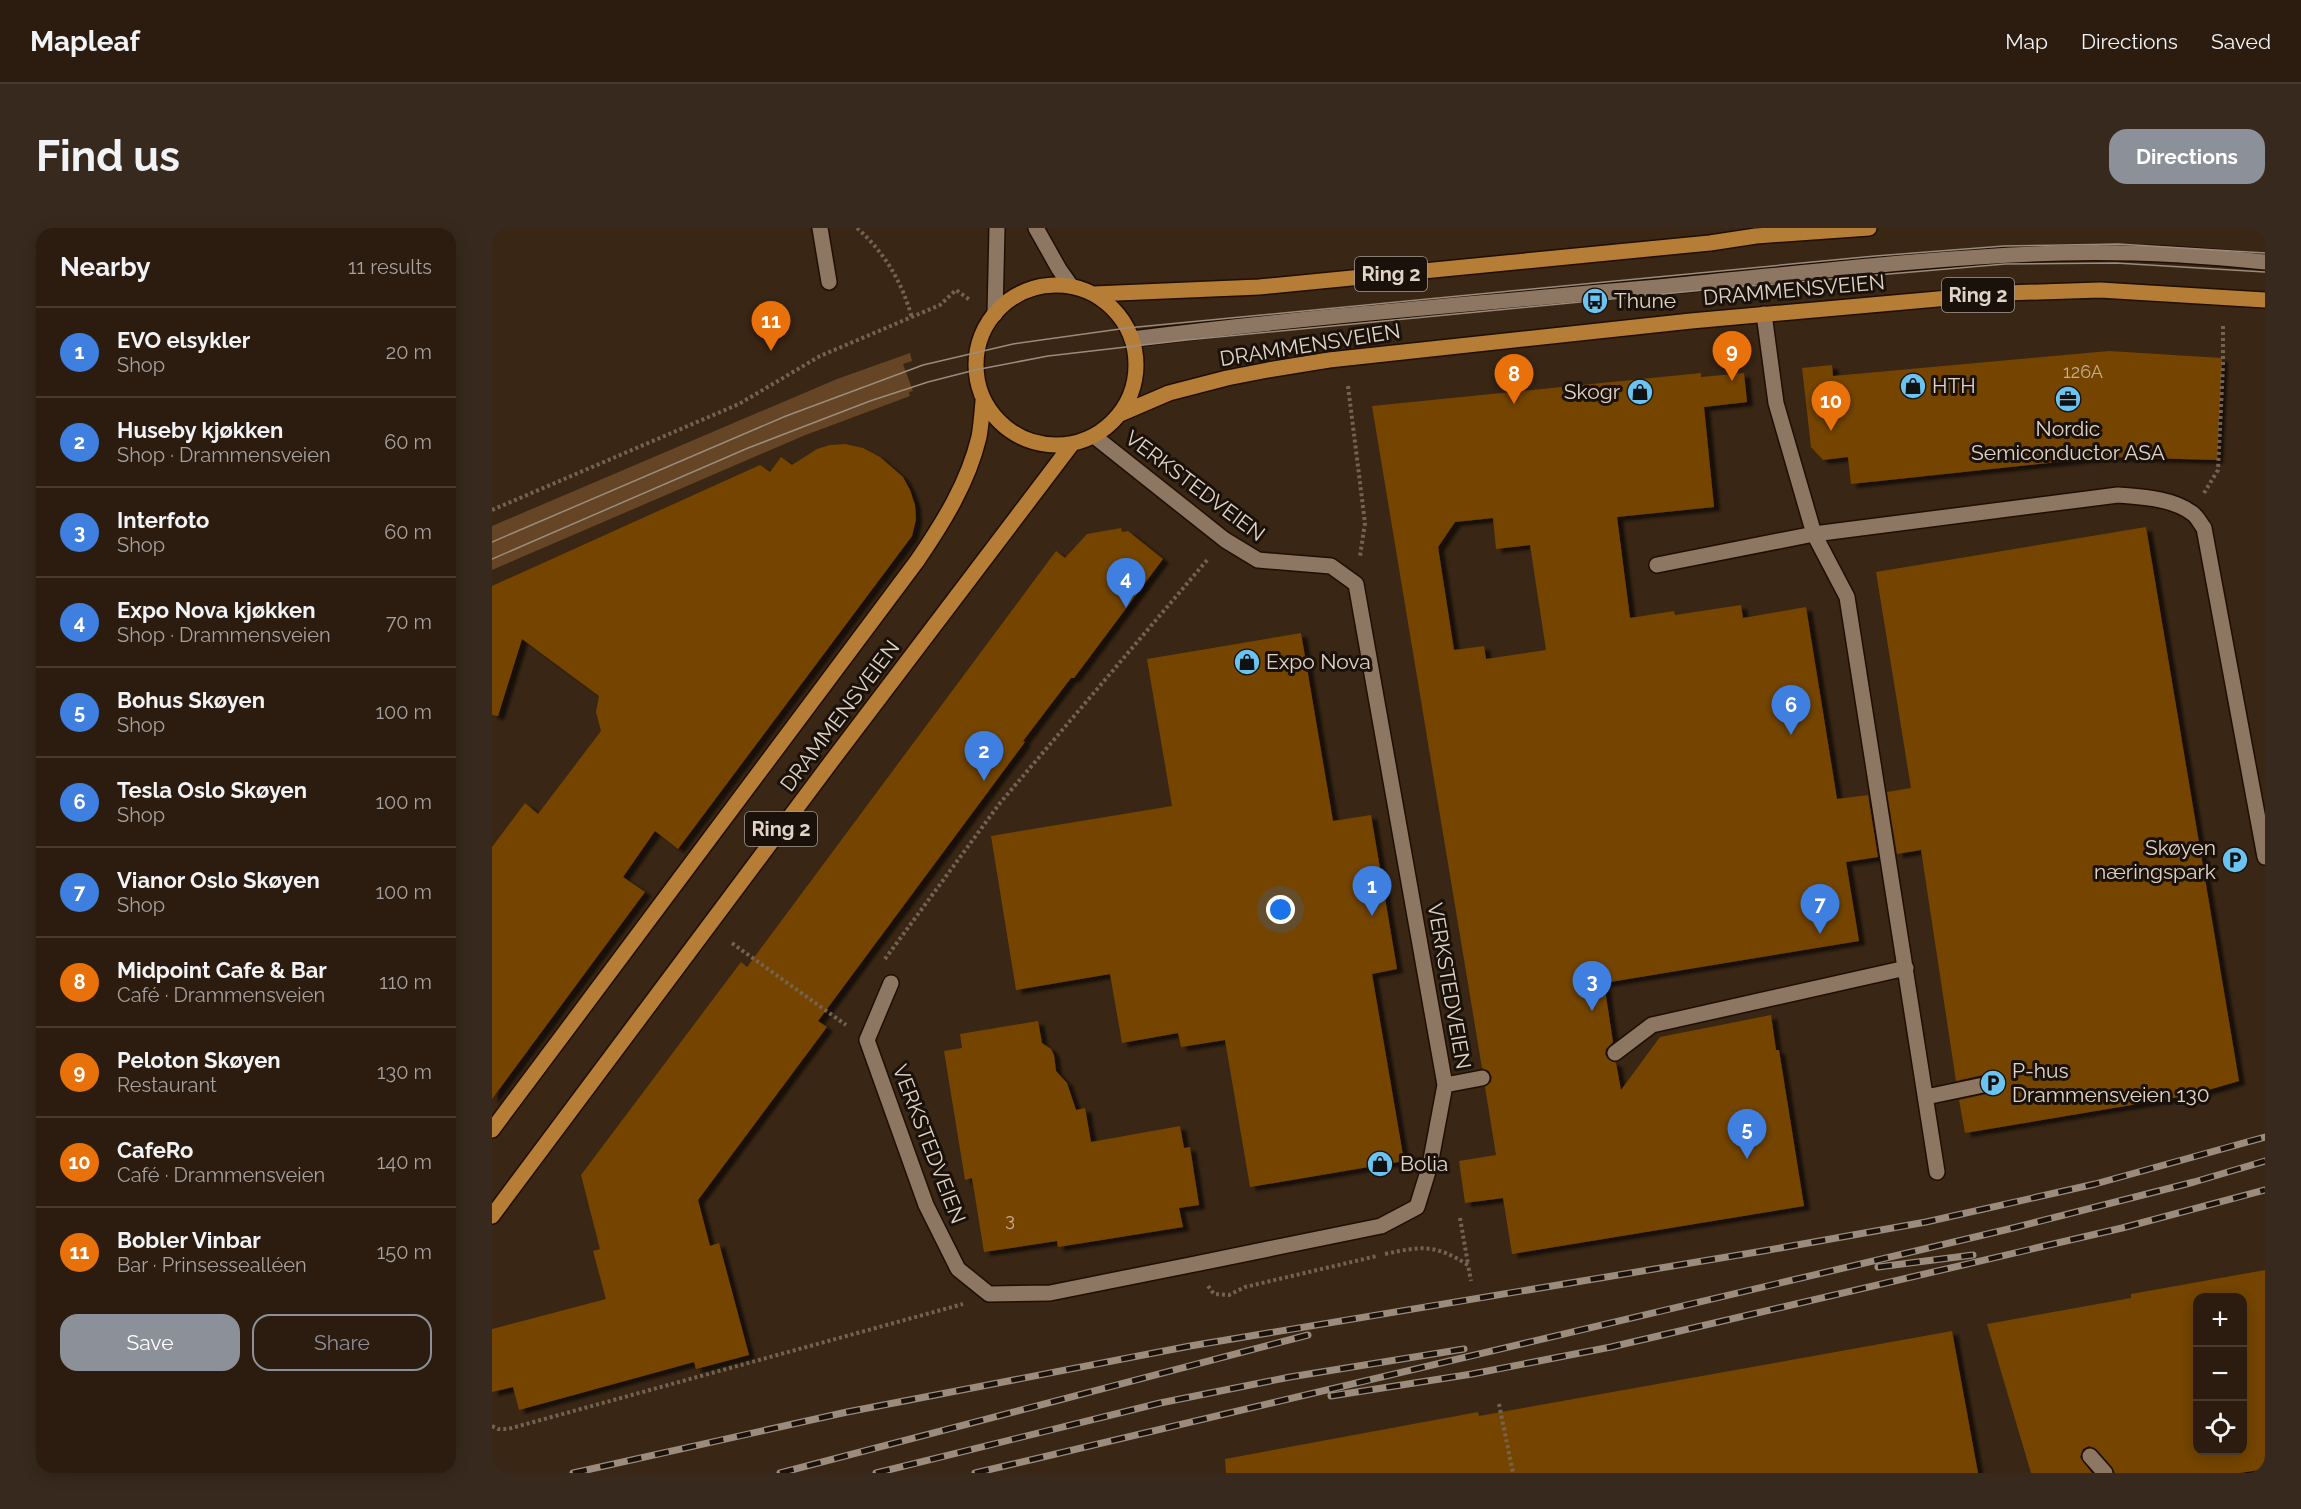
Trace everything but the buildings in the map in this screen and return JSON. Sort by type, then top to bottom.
[{"type":"main road","name":"Ring 2","points":[[1094,294],[1259,287],[1699,244],[1756,232],[1869,228]]},
{"type":"main road","points":[[1053,285],[1071,286],[1094,294],[1119,315],[1132,339],[1136,370],[1131,393],[1120,414],[1108,427],[1094,436],[1071,444],[1045,445],[1020,438],[999,422],[984,401],[978,386],[975,361],[982,334],[995,314],[1018,295],[1035,288],[1053,285]]},
{"type":"main road","name":"DRAMMENSVEIEN","points":[[1120,414],[1168,393],[1227,378],[1329,360],[1764,314],[2005,292],[2176,293],[2265,300]]},
{"type":"main road","name":"DRAMMENSVEIEN","points":[[492,1130],[944,522],[968,472],[979,437],[984,401]]},
{"type":"main road","name":"DRAMMENSVEIEN","points":[[492,1216],[1071,444]]},
{"type":"street","points":[[820,228],[829,282]]},
{"type":"street","points":[[995,314],[997,228]]},
{"type":"street","points":[[1036,228],[1047,250],[1071,286]]},
{"type":"street","points":[[1132,339],[1875,264],[2062,253],[2150,254],[2265,262]]},
{"type":"street","points":[[1764,314],[1776,403],[1814,534],[1847,597],[1937,1172]]},
{"type":"street","name":"VERKSTEDVEIEN","points":[[867,1040],[926,1205],[958,1269],[989,1294],[1050,1293],[1381,1227],[1417,1207],[1430,1165],[1445,1085],[1356,584],[1331,566],[1258,560],[1225,540],[1094,436]]},
{"type":"street","points":[[1657,565],[1814,534],[2118,495],[2143,497],[2173,504],[2193,513],[2204,528],[2265,856]]},
{"type":"street","points":[[1615,1053],[1652,1025],[1906,968]]},
{"type":"street","points":[[867,1040],[891,982]]},
{"type":"street","points":[[1445,1085],[1482,1078]]},
{"type":"street","points":[[1926,1097],[1993,1083]]},
{"type":"street","points":[[2090,1456],[2105,1473]]},
{"type":"path","points":[[857,228],[888,261],[906,296],[912,318]]},
{"type":"path","points":[[492,510],[739,404],[820,356],[940,305],[956,290]]},
{"type":"path","points":[[2193,513],[2218,470],[2223,326]]},
{"type":"path","points":[[1348,386],[1365,523],[1356,584]]},
{"type":"path","points":[[891,982],[885,958],[1000,803],[1225,540]]},
{"type":"path","points":[[732,943],[867,1040]]},
{"type":"path","points":[[1460,1218],[1471,1281]]},
{"type":"path","points":[[1191,1265],[1214,1294],[1229,1295],[1245,1287],[1408,1249],[1431,1247],[1451,1254],[1468,1265]]},
{"type":"path","points":[[492,1426],[498,1429],[508,1429],[953,1308],[989,1294]]},
{"type":"path","points":[[1499,1404],[1513,1473]]},
{"type":"shaded area","points":[[910,353],[912,361],[903,364],[913,391],[909,392],[910,396],[803,436],[492,570],[492,526],[837,379]]},
{"type":"tram line","points":[[492,542],[786,416],[923,365],[1013,344],[1127,328],[1875,256],[2004,246],[2118,244],[2265,253]]},
{"type":"tram line","points":[[492,559],[748,448],[870,401],[975,370],[1048,356],[1187,340],[1715,289],[2005,264],[2116,263],[2265,272]]},
{"type":"railway","points":[[573,1473],[847,1412],[1190,1346],[1926,1222],[2095,1184],[2265,1137]]},
{"type":"railway","points":[[975,1473],[2013,1228],[2194,1182],[2265,1161]]},
{"type":"railway","points":[[1331,1396],[1472,1374],[1611,1347],[2122,1228],[2265,1190]]},
{"type":"railway","points":[[1878,1267],[1973,1255]]},
{"type":"railway","points":[[780,1473],[1308,1335]]},
{"type":"railway","points":[[876,1473],[1160,1403],[1290,1377],[1464,1349]]},
{"type":"place","name":"Thune","points":[[1595,301]]},
{"type":"place","name":"Bobler Vinbar","points":[[771,351]]},
{"type":"place","name":"Peloton Skøyen","points":[[1732,381]]},
{"type":"place","name":"HTH","points":[[1913,386]]},
{"type":"place","name":"Skogr","points":[[1640,392]]},
{"type":"place","name":"Nordic Semiconductor ASA","points":[[2068,399]]},
{"type":"place","name":"Midpoint Cafe & Bar","points":[[1514,404]]},
{"type":"place","name":"CafeRo","points":[[1831,431]]},
{"type":"place","name":"Expo Nova kjøkken","points":[[1126,608]]},
{"type":"place","name":"Expo Nova","points":[[1247,662]]},
{"type":"place","name":"Tesla Oslo Skøyen","points":[[1791,735]]},
{"type":"place","name":"Huseby kjøkken","points":[[984,781]]},
{"type":"place","name":"Skøyen næringspark","points":[[2235,860]]},
{"type":"place","name":"EVO elsykler","points":[[1372,916]]},
{"type":"place","name":"Vianor Oslo Skøyen","points":[[1820,934]]},
{"type":"place","name":"Interfoto","points":[[1592,1011]]},
{"type":"place","name":"P-hus Drammensveien 130","points":[[1993,1083]]},
{"type":"place","name":"Bohus Skøyen","points":[[1747,1159]]},
{"type":"place","name":"Bolia","points":[[1380,1164]]}]
